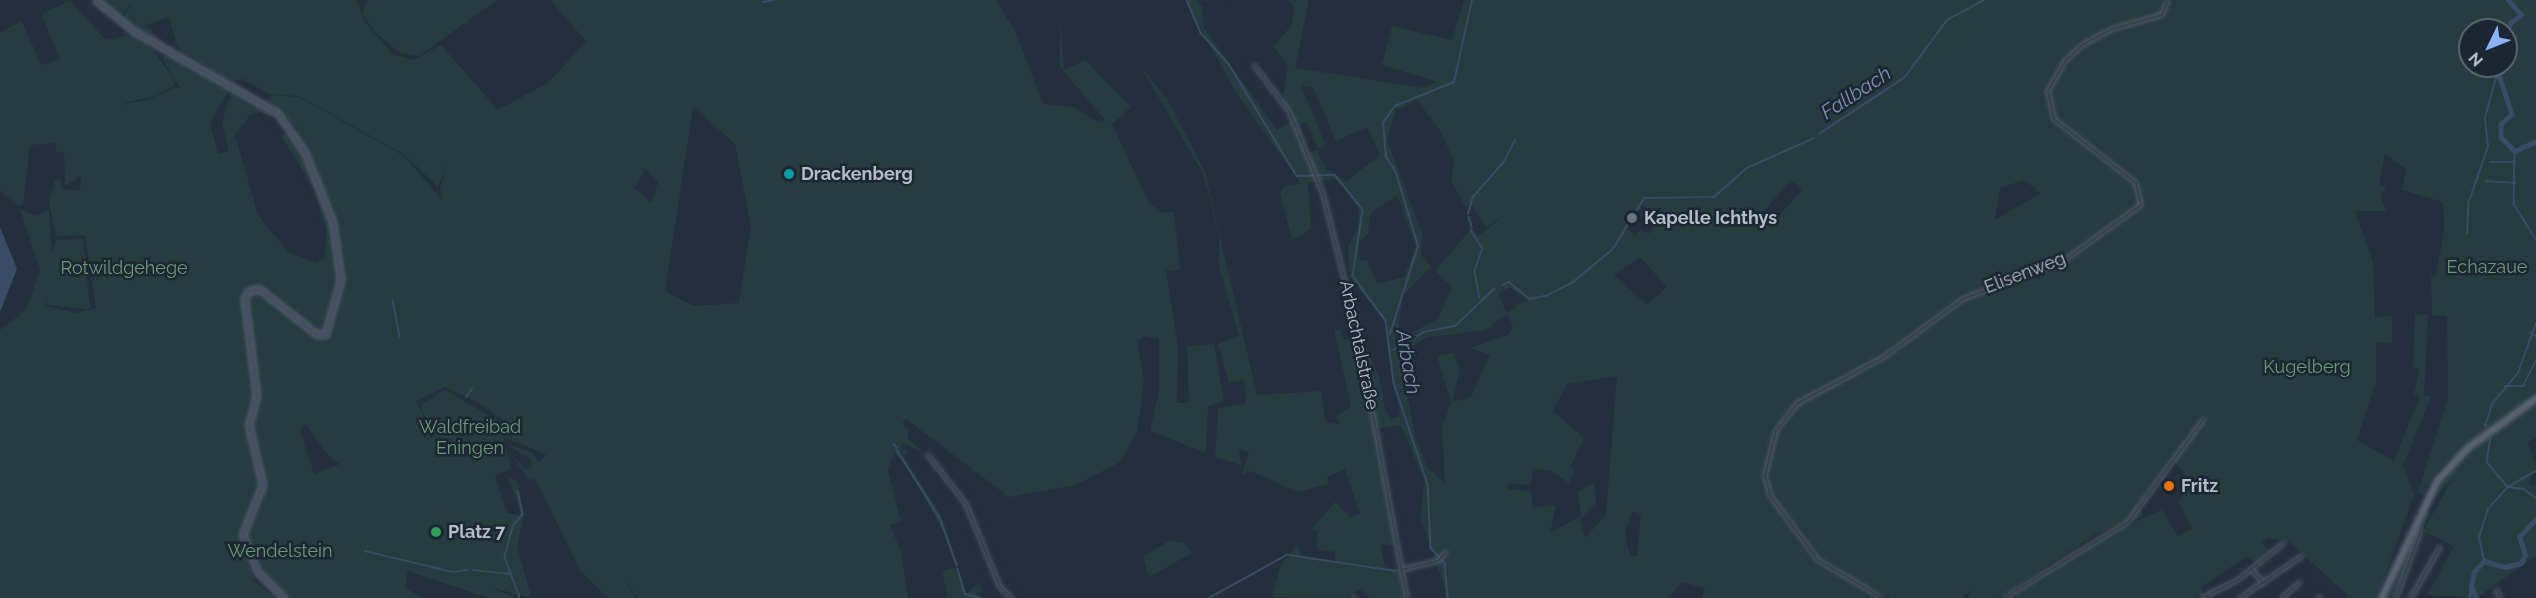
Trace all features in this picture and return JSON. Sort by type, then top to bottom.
[{"type":"main road","points":[[96,0],[134,31],[278,113],[305,153],[333,222],[341,280],[326,335],[317,335],[259,289],[248,292],[245,300],[257,396],[249,425],[263,484],[243,535],[258,572],[284,598]]},
{"type":"main road","points":[[2381,598],[2420,506],[2452,462],[2536,398]]},
{"type":"street","name":"Elisenweg","points":[[1882,598],[1851,576],[1818,560],[1777,506],[1765,476],[1768,452],[1798,403],[1884,357],[1963,299],[2065,260],[2141,205],[2136,183],[2054,119],[2048,91],[2066,60],[2084,44],[2112,29],[2162,15],[2168,0]]},
{"type":"street","name":"Arbachtalstraße","points":[[1254,65],[1282,101],[1316,173],[1357,329],[1407,598]]},
{"type":"street","points":[[2004,598],[2135,512],[2204,419]]},
{"type":"street","points":[[927,454],[966,504],[1000,586],[1012,598]]},
{"type":"street","points":[[2396,598],[2421,530]]},
{"type":"street","points":[[2202,598],[2252,570],[2285,542]]},
{"type":"street","points":[[2411,598],[2440,547]]},
{"type":"street","points":[[1401,570],[1438,561],[1446,552]]},
{"type":"street","points":[[2240,598],[2264,584],[2302,556]]},
{"type":"street","points":[[2252,570],[2264,584]]},
{"type":"street","points":[[2282,598],[2300,582]]},
{"type":"street","points":[[2496,590],[2501,598]]},
{"type":"green space","points":[[98,0],[356,0],[364,21],[393,55],[413,60],[441,45],[498,110],[549,82],[586,41],[550,0],[996,0],[1016,33],[1043,104],[1073,107],[1099,123],[1106,121],[1060,67],[1060,18],[1064,70],[1085,60],[1131,107],[1112,124],[1148,201],[1161,213],[1174,212],[1180,270],[1166,270],[1178,347],[1177,403],[1189,403],[1187,347],[1214,344],[1224,401],[1208,406],[1206,453],[1150,431],[1159,392],[1159,339],[1144,336],[1137,341],[1144,380],[1137,432],[1120,462],[1076,485],[1009,497],[906,419],[902,424],[909,430],[908,439],[924,453],[902,443],[901,448],[909,451],[904,457],[942,517],[952,548],[907,464],[894,453],[888,470],[901,522],[890,525],[901,552],[908,598],[639,598],[621,577],[637,598],[608,598],[580,570],[535,479],[529,480],[512,456],[526,469],[532,467],[530,459],[508,445],[531,452],[539,462],[546,454],[503,437],[511,468],[495,476],[507,513],[522,516],[508,477],[518,482],[524,515],[517,547],[532,598],[490,587],[515,598],[489,598],[407,571],[406,589],[425,598],[288,598],[266,579],[247,544],[243,545],[255,582],[276,598],[0,598],[0,330],[26,310],[40,270],[20,209],[35,216],[49,210],[52,255],[56,240],[83,239],[90,309],[47,305],[46,299],[45,306],[76,313],[96,308],[85,235],[56,236],[49,203],[55,180],[60,179],[63,190],[80,190],[80,176],[65,186],[64,151],[56,153],[55,177],[56,143],[30,145],[23,204],[18,206],[0,190],[0,33],[22,21],[41,65],[60,59],[41,14],[70,1],[106,40],[132,34],[146,41],[175,80],[174,86],[153,96],[115,106],[147,100],[176,87],[181,89],[163,60],[165,51],[231,86],[210,123],[218,154],[229,151],[222,122],[233,87],[274,110],[272,117],[260,112],[250,115],[235,135],[258,215],[288,252],[316,263],[325,257],[326,229],[313,187],[281,136],[300,130],[267,101],[272,95],[299,97],[404,156],[443,201],[440,189],[448,163],[438,187],[405,155],[299,96],[269,94],[243,79],[231,81],[178,49],[169,17],[146,25],[163,43],[122,20],[132,4],[118,17]],"holes":[[[693,107],[735,144],[751,226],[739,303],[693,306],[665,291]],[[645,169],[658,182],[651,203],[635,188]],[[445,387],[479,403],[521,434],[445,390],[420,405],[434,435],[416,401]],[[306,425],[325,452],[340,464],[314,474],[300,430]]]},
{"type":"green space","points":[[368,0],[497,0],[419,56],[400,53],[375,32],[362,13]]},
{"type":"green space","points":[[1185,0],[1196,0],[1202,7],[1204,28],[1277,130],[1293,120],[1282,101],[1288,66],[1274,47],[1292,24],[1294,6],[1287,0],[1309,0],[1295,68],[1424,88],[1438,82],[1382,65],[1392,26],[1452,40],[1464,0],[2536,0],[2536,438],[2528,442],[2536,467],[2528,484],[2536,486],[2536,556],[2476,598],[2428,594],[2454,546],[2423,531],[2452,479],[2430,502],[2427,499],[2455,455],[2434,474],[2423,495],[2418,492],[2448,398],[2447,316],[2432,315],[2431,276],[2436,275],[2444,232],[2443,202],[2402,190],[2406,169],[2385,154],[2379,184],[2387,189],[2380,194],[2386,211],[2355,211],[2373,262],[2375,318],[2392,315],[2392,344],[2376,342],[2376,382],[2357,440],[2394,461],[2420,397],[2414,394],[2419,370],[2413,367],[2415,314],[2428,315],[2424,395],[2431,397],[2403,465],[2414,495],[2377,598],[2351,598],[2288,541],[2267,538],[2262,543],[2270,552],[2256,564],[2247,556],[2201,587],[2204,595],[2196,598],[2008,598],[2107,534],[2162,510],[2178,536],[2192,529],[2178,501],[2193,483],[2172,459],[2144,495],[2139,506],[2144,516],[2097,533],[1998,598],[1968,598],[1972,589],[1962,598],[1890,598],[1867,585],[1875,598],[1702,598],[1705,588],[1682,582],[1669,598],[1448,598],[1421,519],[1424,480],[1401,425],[1376,429],[1397,546],[1380,544],[1385,567],[1401,569],[1406,598],[1370,598],[1361,588],[1345,598],[1272,597],[1280,566],[1298,544],[1301,555],[1335,563],[1335,552],[1317,549],[1317,531],[1311,530],[1335,502],[1350,517],[1360,514],[1345,469],[1327,477],[1329,484],[1298,492],[1251,471],[1242,475],[1249,452],[1239,449],[1241,465],[1215,457],[1218,408],[1246,404],[1244,380],[1229,383],[1218,344],[1239,336],[1219,267],[1219,234],[1203,173],[1141,67],[1167,99],[1205,172],[1257,395],[1321,391],[1326,422],[1340,424],[1336,416],[1351,406],[1334,330],[1340,329],[1343,340],[1358,336],[1357,327],[1379,377],[1385,409],[1391,419],[1400,416],[1385,322],[1350,277],[1348,245],[1358,229],[1359,207],[1336,179],[1308,183],[1311,229],[1292,240],[1280,193],[1285,185],[1301,184],[1237,94]],"holes":[[[1301,85],[1313,87],[1336,141],[1367,127],[1380,155],[1347,181],[1327,170],[1316,150],[1308,153],[1298,126],[1307,122],[1318,149],[1326,146]],[[1417,100],[1441,132],[1454,162],[1451,180],[1466,208],[1470,203],[1486,227],[1506,214],[1477,237],[1472,228],[1435,271],[1452,287],[1438,319],[1397,340],[1403,295],[1431,267],[1421,255],[1422,233],[1387,140],[1396,110]],[[1791,180],[1802,190],[1775,220],[1763,213],[1753,225],[1742,211],[1763,212]],[[2024,180],[2041,193],[1995,220],[2000,188]],[[1397,195],[1416,247],[1404,277],[1377,284],[1367,260],[1360,261],[1359,242],[1368,234],[1370,214]],[[1643,206],[1660,213],[1649,234],[1641,230],[1635,237],[1626,226]],[[1640,257],[1667,287],[1647,305],[1614,275]],[[1510,287],[1526,300],[1507,313],[1498,294]],[[1507,314],[1513,326],[1509,334],[1471,348],[1490,355],[1471,397],[1452,402],[1460,370],[1453,353],[1437,356],[1451,402],[1442,428],[1445,483],[1427,467],[1416,439],[1399,354],[1427,337],[1485,330]],[[1617,376],[1606,515],[1585,538],[1580,519],[1596,503],[1594,482],[1578,492],[1581,516],[1550,533],[1556,505],[1533,508],[1531,491],[1508,489],[1508,484],[1530,485],[1533,469],[1551,471],[1569,483],[1574,470],[1570,467],[1584,438],[1553,411],[1567,384]],[[1632,511],[1641,514],[1637,556],[1630,556],[1625,533]]]},
{"type":"green space","points":[[2425,503],[2429,515],[2392,598],[2386,598]]},
{"type":"green space","points":[[1169,541],[1183,542],[1192,553],[1149,577],[1143,557]]},
{"type":"green space","points":[[958,567],[966,594],[979,583],[982,591],[976,595],[982,598],[948,598],[942,571]]},
{"type":"water","points":[[0,227],[17,269],[0,312]]},
{"type":"waterway","points":[[763,2],[773,0]]},
{"type":"waterway","name":"Arbach","points":[[1187,0],[1201,33],[1229,64],[1297,176],[1335,175],[1363,210],[1353,276],[1386,321],[1394,383],[1428,484],[1431,548],[1445,563],[1448,598]]},
{"type":"waterway","points":[[1390,334],[1418,246],[1396,173],[1386,157],[1383,123],[1395,106],[1454,82],[1472,0]]},
{"type":"waterway","name":"Fallbach","points":[[1819,134],[1905,77],[1947,20],[1984,0]]},
{"type":"waterway","points":[[2508,0],[2521,15],[2517,18]]},
{"type":"waterway","points":[[2467,234],[2469,201],[2488,147],[2485,118],[2496,78]]},
{"type":"waterway","points":[[2500,78],[2512,114],[2501,125],[2501,137],[2515,151],[2536,141]]},
{"type":"waterway","name":"Fallbach","points":[[1503,285],[1509,282],[1530,299],[1546,296],[1572,283],[1613,249],[1644,198],[1714,197],[1747,168],[1814,138]]},
{"type":"waterway","points":[[1468,214],[1473,197],[1503,163],[1515,140]]},
{"type":"waterway","points":[[2515,151],[2514,204],[2536,239]]},
{"type":"waterway","points":[[2490,162],[2513,162]]},
{"type":"waterway","points":[[2486,181],[2515,183]]},
{"type":"waterway","points":[[1469,217],[1470,221]]},
{"type":"waterway","points":[[1471,222],[1472,227]]},
{"type":"waterway","points":[[1471,230],[1483,249],[1475,271],[1480,298]]},
{"type":"waterway","name":"Fallbach","points":[[1393,350],[1424,332],[1455,326],[1494,289]]},
{"type":"waterway","points":[[393,300],[400,336]]},
{"type":"waterway","points":[[2485,426],[2492,404],[2518,373],[2536,323]]},
{"type":"waterway","points":[[2530,332],[2536,336]]},
{"type":"waterway","points":[[2505,386],[2523,386],[2536,361]]},
{"type":"waterway","points":[[466,397],[472,389]]},
{"type":"waterway","points":[[2491,437],[2487,462],[2508,487],[2536,471]]},
{"type":"waterway","points":[[894,444],[897,448]]},
{"type":"waterway","points":[[897,450],[940,518],[957,565]]},
{"type":"waterway","points":[[2484,561],[2479,537],[2488,509],[2508,487],[2524,489],[2536,498]]},
{"type":"waterway","points":[[518,491],[523,514],[513,527],[505,557],[520,598]]},
{"type":"waterway","points":[[2476,598],[2471,587],[2474,572],[2484,561],[2505,567],[2521,563],[2525,555],[2519,537],[2536,519]]},
{"type":"waterway","points":[[365,551],[453,572],[468,570]]},
{"type":"waterway","points":[[1209,598],[1287,555]]},
{"type":"waterway","points":[[1289,555],[1396,571]]},
{"type":"waterway","points":[[958,569],[965,594],[981,598]]},
{"type":"waterway","points":[[473,570],[510,574]]},
{"type":"waterway","points":[[2469,598],[2471,587]]},
{"type":"place","name":"Drackenberg","points":[[789,174]]},
{"type":"place","name":"Kapelle Ichthys","points":[[1632,218]]},
{"type":"place","name":"Fritz","points":[[2169,486]]},
{"type":"place","name":"Platz 7","points":[[436,532]]},
{"type":"park label","name":"Echazaue","points":[[2487,267]]},
{"type":"park label","name":"Rotwildgehege","points":[[124,268]]},
{"type":"park label","name":"Kugelberg","points":[[2307,367]]},
{"type":"park label","name":"Waldfreibad Eningen","points":[[470,438]]},
{"type":"park label","name":"Wendelstein","points":[[280,551]]}]
